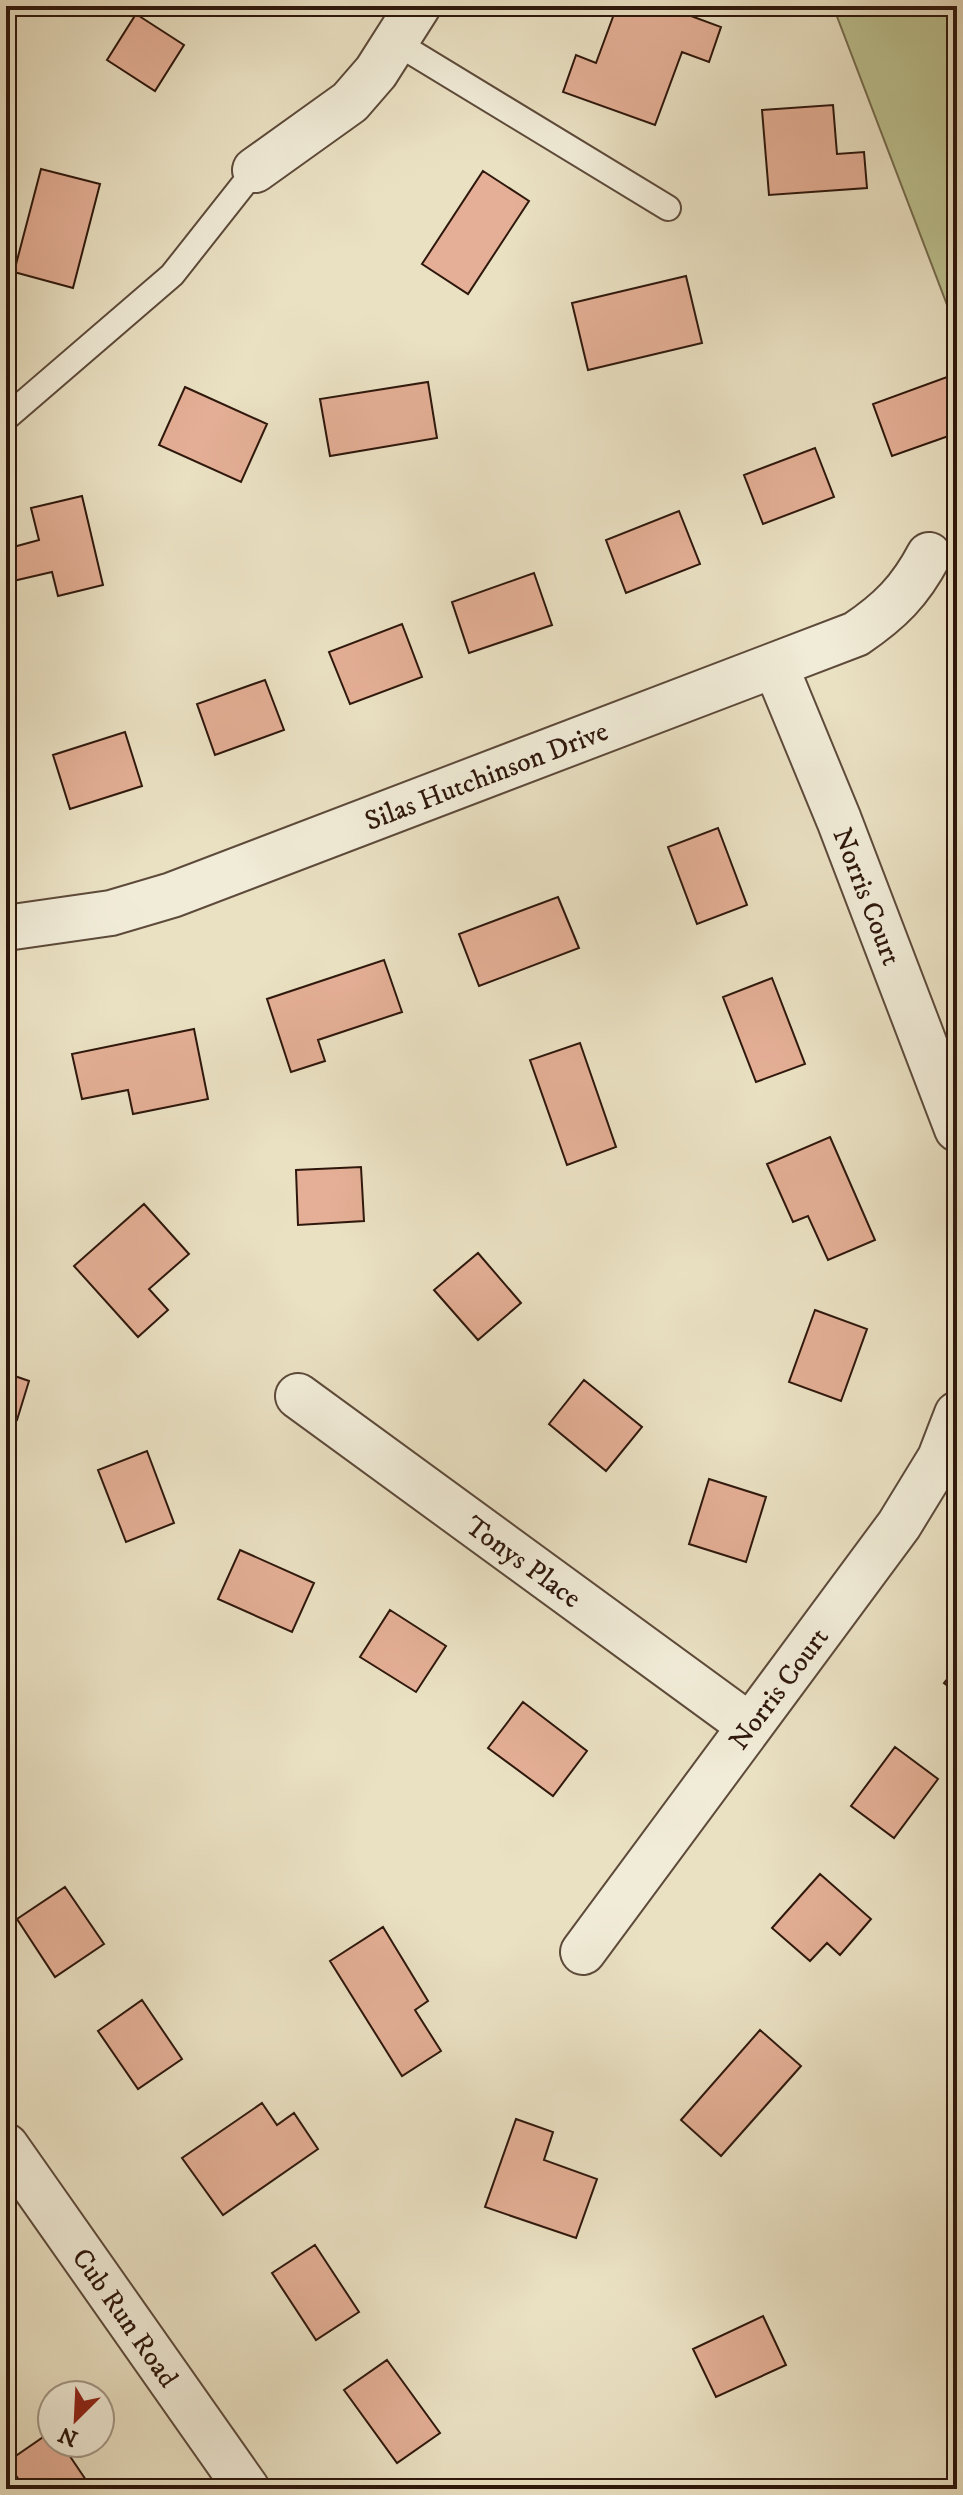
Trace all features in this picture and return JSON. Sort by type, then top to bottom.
[{"type":"street","points":[[255,170],[350,102],[376,72],[407,24]]},
{"type":"street","name":"Silas Hutchinson Drive","points":[[6,928],[111,913],[172,895],[856,634],[886,614],[915,581],[929,555]]},
{"type":"street","name":"Norris Court","points":[[775,665],[839,820],[957,1129]]},
{"type":"street","name":"Tonys Place","points":[[298,1396],[750,1726]]},
{"type":"street","name":"Norris Court","points":[[583,1952],[899,1525],[940,1458],[957,1414]]},
{"type":"street","name":"Cub Run Road","points":[[6,2146],[247,2489]]},
{"type":"lane","points":[[407,24],[668,208]]},
{"type":"lane","points":[[6,418],[172,275],[255,170]]},
{"type":"green space","points":[[833,6],[957,6],[957,331]]},
{"type":"building","points":[[617,6],[664,6],[721,27],[709,62],[682,52],[655,125],[563,92],[576,55],[596,63]]},
{"type":"building","points":[[136,14],[184,45],[155,91],[107,60]]},
{"type":"building","points":[[833,105],[837,154],[864,152],[867,188],[769,195],[762,110]]},
{"type":"building","points":[[41,169],[100,184],[73,288],[14,272]]},
{"type":"building","points":[[483,171],[529,201],[468,294],[422,264]]},
{"type":"building","points":[[686,276],[702,343],[588,370],[572,303]]},
{"type":"building","points":[[947,377],[957,403],[957,433],[892,456],[873,404]]},
{"type":"building","points":[[428,382],[437,438],[330,456],[320,399]]},
{"type":"building","points":[[185,387],[267,424],[241,482],[159,445]]},
{"type":"building","points":[[815,448],[834,497],[763,524],[744,475]]},
{"type":"building","points":[[82,496],[103,585],[58,596],[52,572],[13,581],[6,549],[39,540],[31,508]]},
{"type":"building","points":[[679,511],[700,564],[626,593],[606,540]]},
{"type":"building","points":[[534,573],[552,625],[469,653],[452,602]]},
{"type":"building","points":[[402,624],[422,677],[350,704],[329,652]]},
{"type":"building","points":[[265,680],[284,730],[215,755],[197,704]]},
{"type":"building","points":[[125,732],[142,786],[70,809],[53,755]]},
{"type":"building","points":[[718,828],[747,905],[697,924],[668,847]]},
{"type":"building","points":[[558,897],[579,948],[479,986],[459,934]]},
{"type":"building","points":[[384,960],[402,1012],[318,1040],[325,1061],[291,1072],[267,999]]},
{"type":"building","points":[[772,978],[805,1064],[756,1082],[723,997]]},
{"type":"building","points":[[194,1029],[208,1099],[133,1114],[128,1090],[82,1099],[72,1054]]},
{"type":"building","points":[[580,1043],[616,1147],[567,1165],[530,1060]]},
{"type":"building","points":[[830,1137],[875,1240],[828,1260],[808,1216],[793,1222],[767,1164]]},
{"type":"building","points":[[361,1167],[364,1221],[298,1225],[296,1170]]},
{"type":"building","points":[[144,1204],[189,1254],[149,1289],[168,1310],[138,1337],[74,1266]]},
{"type":"building","points":[[478,1253],[521,1303],[478,1340],[434,1290]]},
{"type":"building","points":[[815,1310],[867,1329],[841,1401],[789,1382]]},
{"type":"building","points":[[6,1373],[29,1381],[17,1420],[6,1416]]},
{"type":"building","points":[[584,1380],[642,1427],[606,1471],[549,1424]]},
{"type":"building","points":[[147,1451],[174,1523],[126,1542],[98,1470]]},
{"type":"building","points":[[709,1479],[766,1497],[746,1562],[689,1544]]},
{"type":"building","points":[[240,1550],[314,1583],[292,1632],[218,1599]]},
{"type":"building","points":[[390,1610],[446,1646],[416,1692],[360,1657]]},
{"type":"building","points":[[957,1667],[957,1693],[944,1683]]},
{"type":"building","points":[[523,1702],[587,1751],[553,1796],[488,1748]]},
{"type":"building","points":[[895,1747],[938,1779],[894,1838],[851,1806]]},
{"type":"building","points":[[820,1874],[871,1919],[840,1955],[827,1943],[810,1961],[772,1928]]},
{"type":"building","points":[[65,1887],[104,1944],[55,1977],[17,1919]]},
{"type":"building","points":[[383,1927],[428,2001],[415,2010],[441,2051],[402,2076],[330,1961]]},
{"type":"building","points":[[142,2000],[182,2059],[138,2089],[98,2031]]},
{"type":"building","points":[[760,2030],[801,2066],[721,2156],[681,2120]]},
{"type":"building","points":[[262,2103],[277,2125],[294,2113],[318,2149],[223,2215],[182,2158]]},
{"type":"building","points":[[516,2119],[553,2132],[544,2160],[597,2179],[576,2238],[485,2207]]},
{"type":"building","points":[[315,2245],[359,2312],[316,2340],[272,2273]]},
{"type":"building","points":[[763,2316],[786,2365],[716,2397],[693,2349]]},
{"type":"building","points":[[387,2360],[440,2433],[397,2463],[344,2390]]},
{"type":"building","points":[[36,2442],[36,2459],[72,2459],[92,2489],[25,2489],[7,2462]]}]
